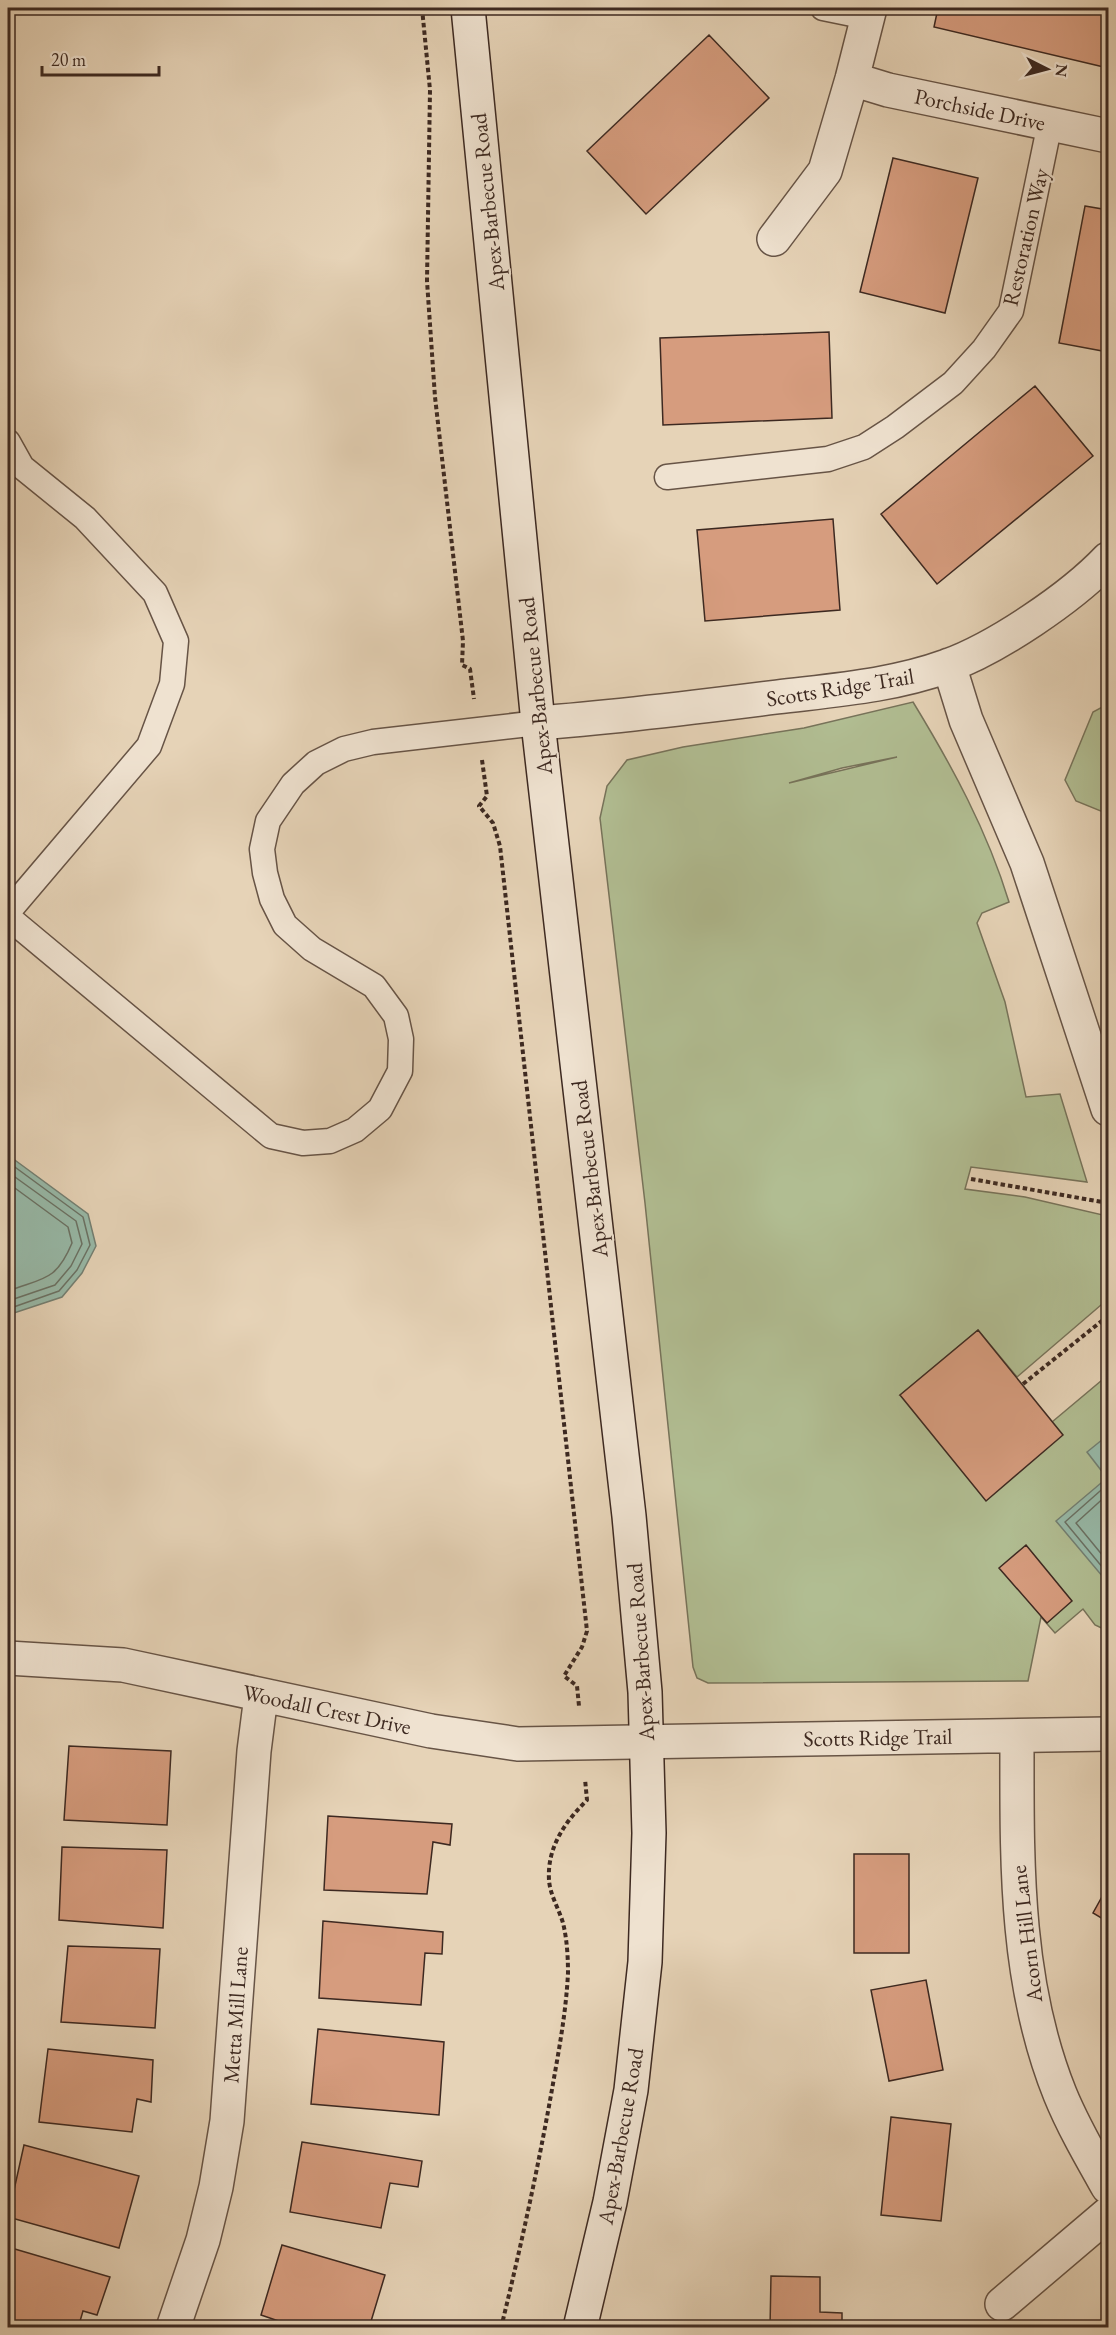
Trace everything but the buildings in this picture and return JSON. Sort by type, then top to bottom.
[{"type":"street","name":"Apex-Barbecue Road","points":[[468,8],[538,723],[629,1516],[645,1692],[648,1833],[645,1962],[633,2078],[610,2202],[580,2328]]},
{"type":"street","points":[[774,239],[825,171],[852,79],[868,12]]},
{"type":"street","name":"Porchside Drive","points":[[852,79],[888,90],[1108,136]]},
{"type":"street","name":"Scotts Ridge Trail","points":[[538,723],[591,719],[872,685],[922,674],[987,648],[1058,602],[1108,559]]},
{"type":"street","points":[[949,665],[966,720],[1027,863],[1108,1109]]},
{"type":"street","name":"Woodall Crest Drive","points":[[8,1658],[123,1665],[261,1696],[495,1742],[539,1745],[647,1741]]},
{"type":"street","name":"Metta Mill Lane","points":[[173,2328],[203,2240],[216,2187],[227,2121],[254,1750],[261,1696]]},
{"type":"street","name":"Scotts Ridge Trail","points":[[647,1741],[1108,1734]]},
{"type":"street","name":"Acorn Hill Lane","points":[[1017,1737],[1017,1860],[1026,1976],[1044,2049],[1059,2094],[1108,2187]]},
{"type":"street","points":[[1002,2304],[1108,2214]]},
{"type":"lane","points":[[823,8],[868,12]]},
{"type":"lane","name":"Restoration Way","points":[[667,477],[828,459],[864,447],[895,427],[953,383],[984,349],[1011,311],[1050,123]]},
{"type":"lane","points":[[8,442],[22,467],[85,518],[155,592],[177,641],[172,684],[149,746],[8,912]]},
{"type":"lane","points":[[8,917],[271,1136],[303,1143],[330,1141],[355,1130],[380,1109],[400,1071],[400,1039],[396,1016],[374,986],[312,949],[285,925],[272,899],[265,873],[262,849],[268,821],[293,784],[316,763],[344,749],[373,742],[538,723]]},
{"type":"path","points":[[422,8],[430,90],[427,281],[435,397],[463,641],[462,665],[470,669]]},
{"type":"path","points":[[487,796],[479,806],[493,823],[500,846],[587,1631],[582,1647],[564,1676],[577,1686]]},
{"type":"path","points":[[971,1179],[1108,1203]]},
{"type":"path","points":[[1023,1384],[1108,1316]]},
{"type":"path","points":[[501,2328],[534,2191],[556,2062],[568,1973],[563,1923],[549,1880],[550,1864],[554,1844],[562,1828],[587,1800]]},
{"type":"shaded area","points":[[913,702],[979,824],[1009,902],[982,913],[977,923],[1005,1002],[1026,1097],[1060,1094],[1087,1182],[971,1167],[965,1189],[1025,1197],[1103,1215],[1102,1238],[1108,1264],[1108,1299],[1017,1377],[978,1330],[900,1395],[1052,1422],[1108,1375],[1108,1628],[1106,1630],[1095,1625],[1083,1609],[1055,1633],[1041,1617],[1028,1681],[708,1683],[697,1678],[693,1667],[645,1203],[600,818],[607,786],[627,760],[683,747],[804,728]],"holes":[[[897,757],[789,783],[842,768]]]},
{"type":"shaded area","points":[[1108,704],[1108,814],[1076,801],[1065,780],[1093,712]]},
{"type":"shaded area","points":[[1108,1341],[1108,1375],[1103,1356]]},
{"type":"water","points":[[8,1155],[88,1214],[96,1246],[82,1273],[62,1297],[8,1315]]},
{"type":"water","points":[[1108,1435],[1108,1583],[1056,1521],[1107,1478],[1087,1452]]}]
